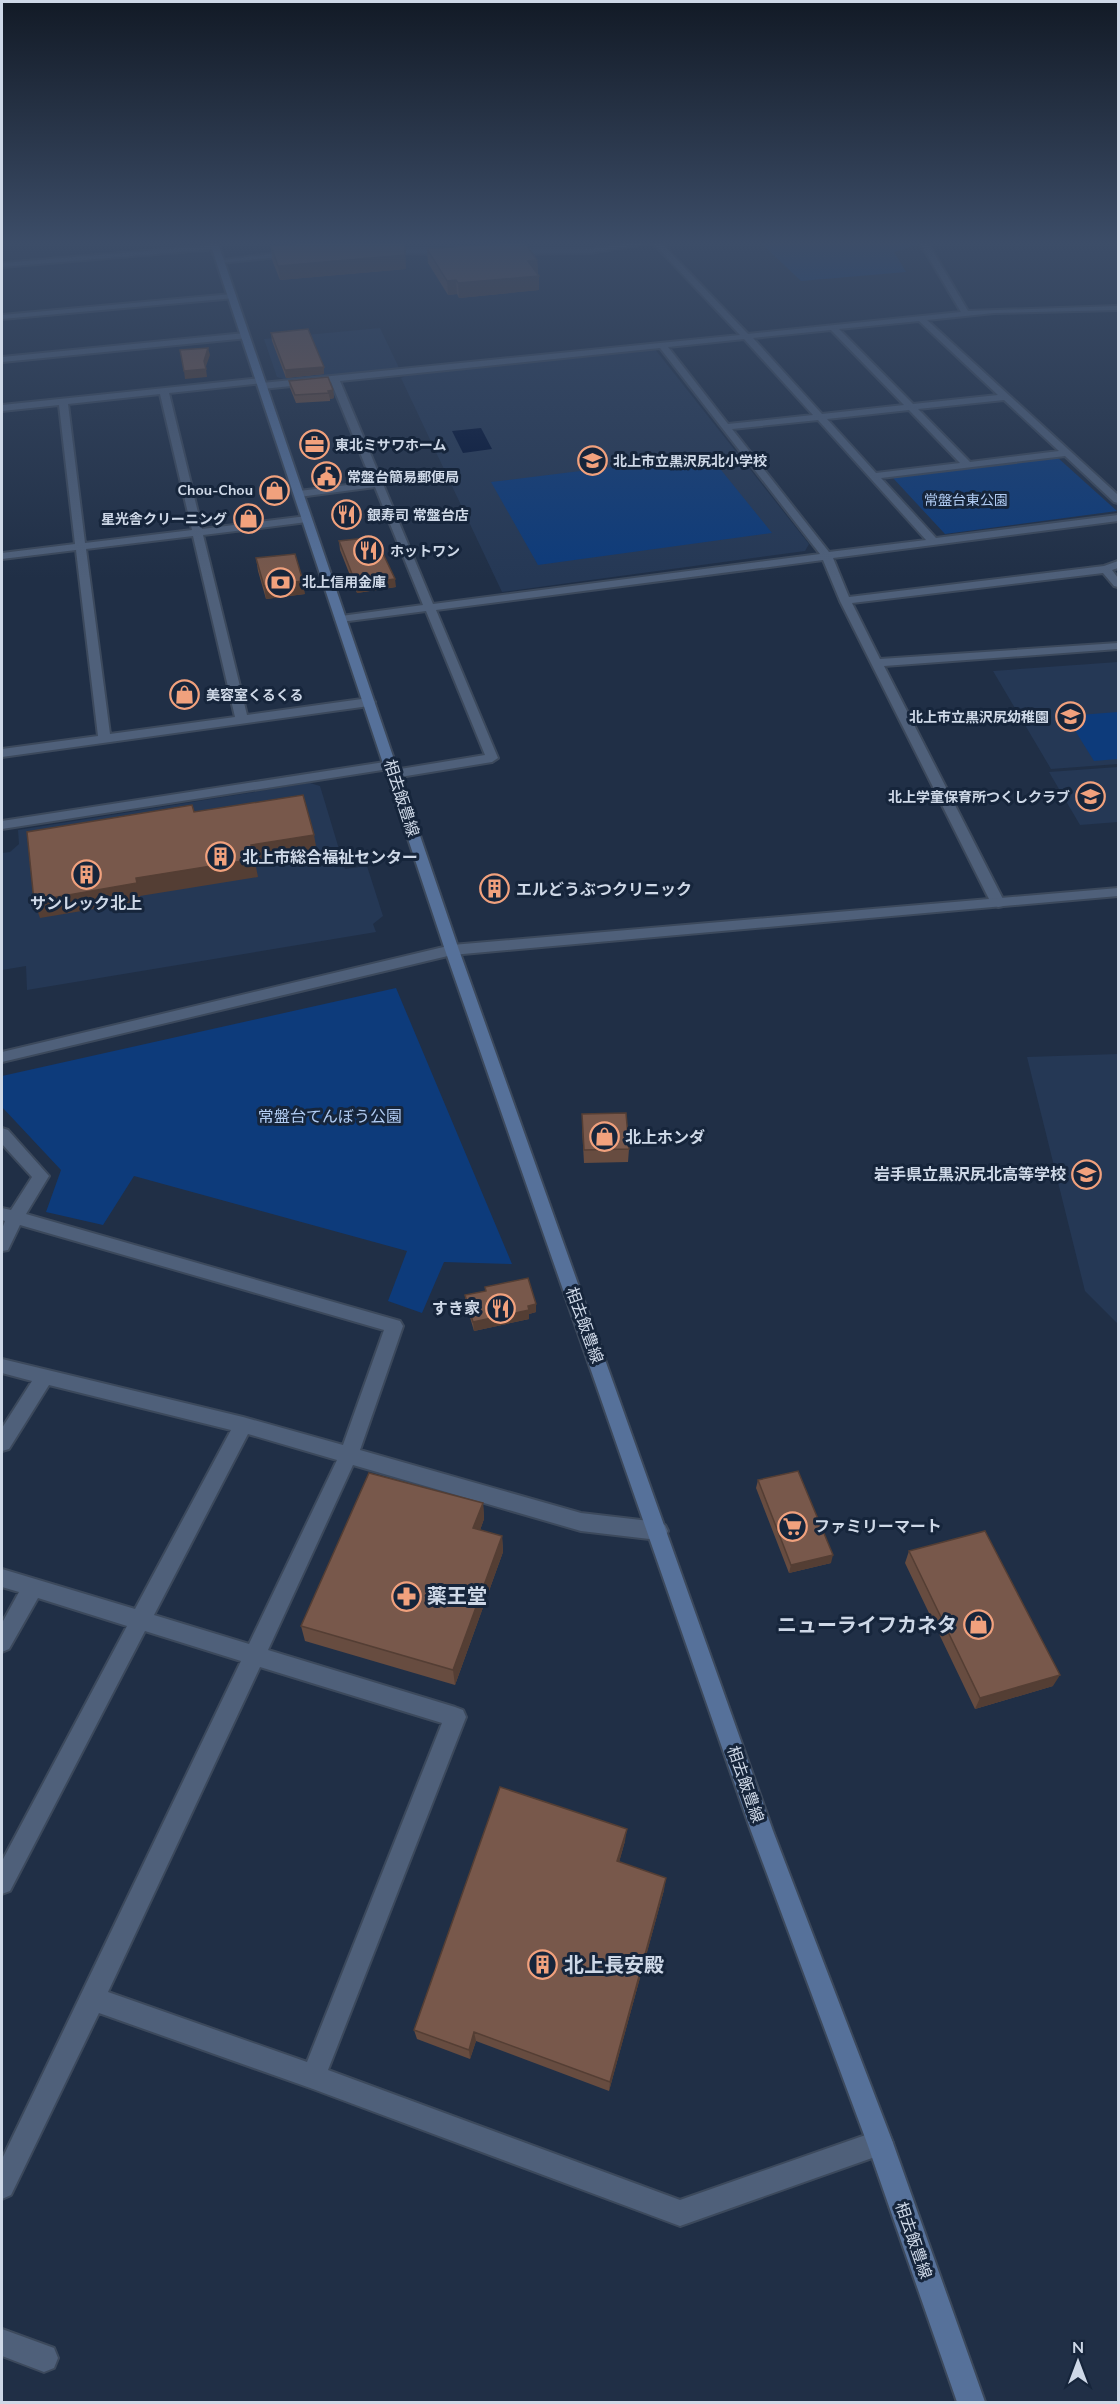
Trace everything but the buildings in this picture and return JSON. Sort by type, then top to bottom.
[{"type":"main road","name":"相去飯豊線","points":[[252,355],[452,950],[762,1831],[880,2143],[971,2403]]},
{"type":"street","points":[[2,360],[51,355]]},
{"type":"street","points":[[2,408],[553,355]]},
{"type":"street","points":[[670,355],[826,555],[844,601],[998,903]]},
{"type":"street","points":[[763,355],[934,542]]},
{"type":"street","points":[[860,355],[968,465]]},
{"type":"street","points":[[960,355],[1119,500]]},
{"type":"street","points":[[2,825],[492,758],[334,378]]},
{"type":"street","points":[[164,391],[242,720]]},
{"type":"street","points":[[725,427],[1004,397]]},
{"type":"street","points":[[63,402],[104,739]]},
{"type":"street","points":[[873,476],[1066,453]]},
{"type":"street","points":[[299,494],[378,484]]},
{"type":"street","points":[[2,556],[307,519]]},
{"type":"street","points":[[341,619],[826,555],[1111,522]]},
{"type":"street","points":[[844,601],[1106,569],[1119,564]]},
{"type":"street","points":[[1106,569],[1119,584]]},
{"type":"street","points":[[876,663],[1119,646]]},
{"type":"street","points":[[2,753],[369,702]]},
{"type":"street","points":[[2,1057],[452,950],[1119,892]]},
{"type":"street","points":[[2,1134],[41,1176],[8,1216],[2,1245]]},
{"type":"street","points":[[2,2186],[93,1999],[349,1454],[394,1326],[8,1216]]},
{"type":"street","points":[[2,1366],[243,1425],[581,1522],[658,1531]]},
{"type":"street","points":[[2,1443],[44,1377]]},
{"type":"street","points":[[2,1883],[243,1425]]},
{"type":"street","points":[[2,1578],[455,1717],[313,2077]]},
{"type":"street","points":[[2,1642],[33,1587]]},
{"type":"street","points":[[93,1999],[313,2077],[680,2213],[880,2143]]},
{"type":"street","points":[[2,2343],[44,2358]]},
{"type":"shaded area","points":[[270,355],[393,355],[400,370],[290,381],[277,377]]},
{"type":"shaded area","name":"北上市立黒沢尻北小学校","points":[[587,355],[660,355],[809,544],[805,551],[502,592],[401,378],[410,374]]},
{"type":"shaded area","points":[[481,428],[492,449],[463,453],[452,431]]},
{"type":"shaded area","name":"北上市立黒沢尻幼稚園","points":[[1118,662],[1118,764],[1051,769],[993,671]]},
{"type":"shaded area","name":"北上学童保育所つくしクラブ","points":[[1118,767],[1118,822],[1080,825],[1049,772]]},
{"type":"shaded area","points":[[310,783],[320,786],[345,869],[367,866],[383,916],[373,924],[376,932],[27,990],[26,966],[2,970],[2,853],[10,852],[19,844],[18,830]]},
{"type":"shaded area","name":"岩手県立黒沢尻北高等学校","points":[[1118,1054],[1118,1324],[1085,1291],[1027,1057]]},
{"type":"green space","points":[[709,455],[772,533],[538,565],[491,482]]},
{"type":"green space","name":"常盤台東公園","points":[[1057,457],[1117,511],[945,534],[893,478]]},
{"type":"green space","points":[[1118,712],[1118,759],[1094,761],[1066,716]]},
{"type":"green space","name":"常盤台てんぼう公園","points":[[396,988],[512,1264],[444,1262],[422,1313],[388,1301],[407,1251],[134,1176],[103,1225],[46,1212],[61,1170],[2,1107],[2,1076]]},
{"type":"place","name":"東北ミサワホーム","points":[[314,445]]},
{"type":"place","name":"北上市立黒沢尻北小学校","points":[[592,461]]},
{"type":"place","name":"常盤台簡易郵便局","points":[[326,477]]},
{"type":"place","name":"Chou-Chou","points":[[274,490]]},
{"type":"place","name":"銀寿司 常盤台店","points":[[346,515]]},
{"type":"place","name":"星光舎クリーニング","points":[[248,519]]},
{"type":"place","name":"ホットワン","points":[[369,551]]},
{"type":"place","name":"北上信用金庫","points":[[281,582]]},
{"type":"place","name":"美容室くるくる","points":[[185,695]]},
{"type":"place","name":"北上市立黒沢尻幼稚園","points":[[1070,717]]},
{"type":"place","name":"北上学童保育所つくしクラブ","points":[[1091,797]]},
{"type":"place","name":"北上市総合福祉センター","points":[[221,857]]},
{"type":"place","name":"サンレック北上","points":[[86,875]]},
{"type":"place","name":"エルどうぶつクリニック","points":[[495,889]]},
{"type":"place","name":"北上ホンダ","points":[[604,1137]]},
{"type":"place","name":"岩手県立黒沢尻北高等学校","points":[[1087,1174]]},
{"type":"place","name":"すき家","points":[[501,1308]]},
{"type":"place","name":"ファミリーマート","points":[[793,1526]]},
{"type":"place","name":"薬王堂","points":[[406,1596]]},
{"type":"place","name":"ニューライフカネタ","points":[[978,1625]]},
{"type":"place","name":"北上長安殿","points":[[543,1965]]}]
